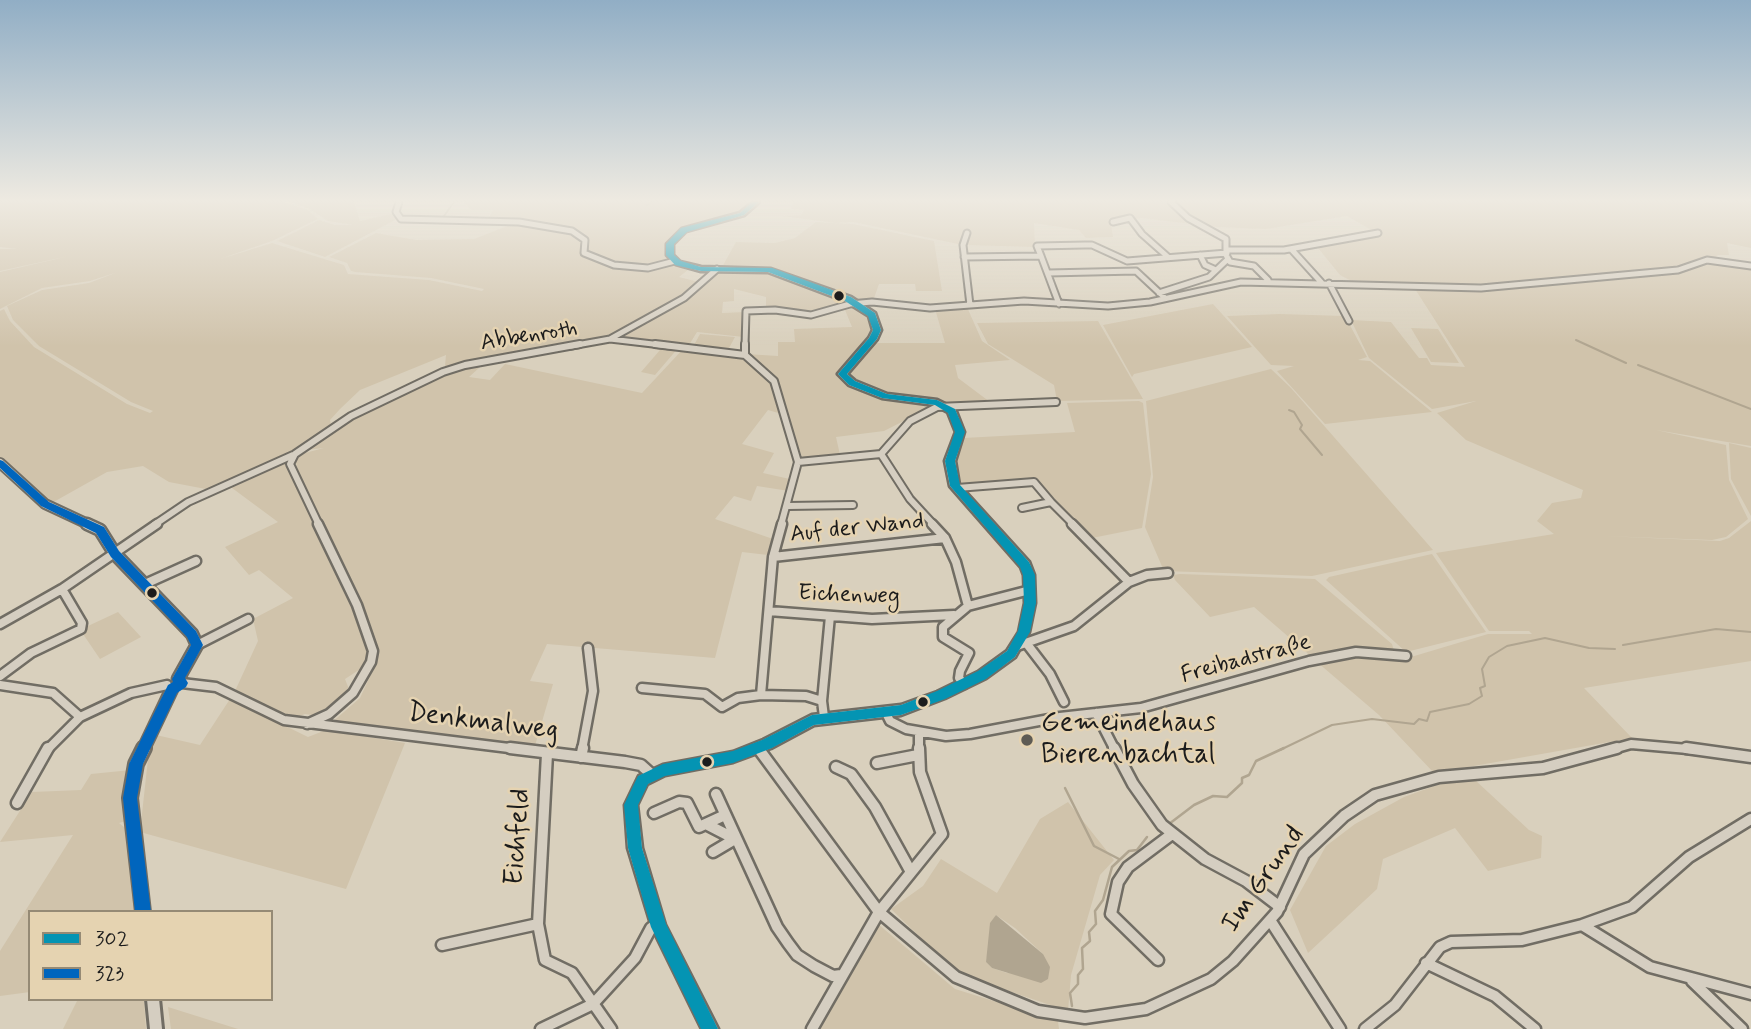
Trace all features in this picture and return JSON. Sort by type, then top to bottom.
[{"type":"main road","points":[[669,250],[675,261],[688,266],[769,270],[857,303],[872,315],[877,330],[870,344],[844,370],[846,378],[885,396],[943,406],[952,411],[960,425],[959,438],[950,461],[950,472],[960,492],[1025,565],[1030,590],[1022,645],[1005,659],[964,684],[921,704],[886,713],[824,717],[733,757],[651,774],[636,791],[631,805],[631,826],[658,923],[710,1029]]},
{"type":"street","points":[[584,250],[589,257],[614,265],[648,268],[675,261]]},
{"type":"street","points":[[963,250],[970,305]]},
{"type":"street","points":[[1038,250],[1059,304]]},
{"type":"street","points":[[1103,250],[1127,261],[1165,298]]},
{"type":"street","points":[[1160,250],[1168,257]]},
{"type":"street","points":[[1227,250],[1234,264],[1254,266],[1268,280]]},
{"type":"street","points":[[1127,261],[1292,250]]},
{"type":"street","points":[[1292,250],[1321,282]]},
{"type":"street","points":[[1159,293],[1209,277],[1227,254]]},
{"type":"street","points":[[1200,255],[1205,265],[1216,271]]},
{"type":"street","points":[[964,257],[1041,257]]},
{"type":"street","points":[[610,339],[745,355],[746,311],[775,310],[811,315],[857,303],[930,308],[1024,301],[1108,306],[1165,298],[1241,282],[1268,280],[1380,287],[1481,288],[1678,270],[1707,260],[1751,266]]},
{"type":"street","name":"Abbenroth","points":[[0,624],[62,589],[188,502],[293,456],[337,424],[454,368],[610,339],[684,298],[717,269]]},
{"type":"street","points":[[1048,274],[1136,271]]},
{"type":"street","points":[[1329,283],[1349,321]]},
{"type":"street","name":"Eichenweg","points":[[745,355],[752,358],[774,381],[798,462],[773,557],[769,611],[872,619],[954,615],[968,606],[1030,590]]},
{"type":"street","points":[[798,462],[881,454],[910,421],[943,406],[1056,402]]},
{"type":"street","points":[[881,454],[910,499],[944,538],[956,562],[968,606]]},
{"type":"street","points":[[293,456],[290,464],[300,489],[357,606],[373,651],[371,662],[353,693],[329,714],[306,724]]},
{"type":"street","points":[[0,463],[60,514],[100,530],[115,554],[192,634],[197,645]]},
{"type":"street","points":[[960,492],[1034,482],[1129,582]]},
{"type":"street","points":[[1022,508],[1051,502]]},
{"type":"street","points":[[788,506],[813,508],[853,505]]},
{"type":"street","name":"Auf der Wand","points":[[773,557],[944,538]]},
{"type":"street","points":[[145,584],[196,561]]},
{"type":"street","points":[[1064,702],[1050,674],[1022,645],[1074,626],[1129,582],[1147,575],[1168,573]]},
{"type":"street","points":[[0,676],[31,653],[81,629],[82,623],[62,589]]},
{"type":"street","points":[[761,695],[769,611]]},
{"type":"street","points":[[954,615],[942,631],[943,637],[970,653],[960,671],[959,678],[964,684]]},
{"type":"street","points":[[824,717],[822,701],[830,616]]},
{"type":"street","points":[[143,910],[130,798],[136,764],[197,645],[248,619]]},
{"type":"street","points":[[581,757],[593,691],[588,648]]},
{"type":"street","name":"Freibadstraße","points":[[886,713],[890,721],[919,732],[946,736],[970,734],[1060,716],[1142,708],[1309,661],[1356,652],[1406,656]]},
{"type":"street","points":[[17,803],[48,747],[80,717],[131,693],[175,684]]},
{"type":"street","name":"Denkmalweg","points":[[175,684],[216,687],[284,720],[641,765],[651,774]]},
{"type":"street","points":[[0,685],[53,693],[80,717]]},
{"type":"street","points":[[642,688],[705,694],[722,707],[738,698],[761,695],[806,696],[822,701]]},
{"type":"street","points":[[1096,713],[1133,784],[1172,834],[1280,907]]},
{"type":"street","points":[[812,1029],[879,912],[942,834],[920,772],[919,732]]},
{"type":"street","name":"Im Grund","points":[[758,748],[879,912],[956,977],[1038,1011],[1085,1018],[1146,1009],[1211,979],[1233,961],[1280,907],[1304,854],[1344,816],[1376,795],[1439,777],[1544,768],[1631,744],[1666,745],[1751,757]]},
{"type":"street","name":"Eichfeld","points":[[547,754],[538,923],[545,960],[572,972],[593,1003]]},
{"type":"street","points":[[877,763],[918,755]]},
{"type":"street","points":[[836,766],[851,775],[874,807],[911,872]]},
{"type":"street","points":[[716,794],[735,839],[760,884],[777,927],[788,943],[797,955],[814,966],[833,976],[841,975]]},
{"type":"street","points":[[654,813],[683,802],[691,806],[699,827],[725,815]]},
{"type":"street","points":[[1365,1029],[1395,1005],[1440,947],[1451,942],[1522,940],[1582,925],[1632,907],[1689,857],[1751,819]]},
{"type":"street","points":[[706,824],[735,839]]},
{"type":"street","points":[[1158,960],[1121,927],[1111,914],[1118,882],[1128,867],[1172,834]]},
{"type":"street","points":[[713,852],[735,839]]},
{"type":"street","points":[[1270,920],[1340,1029]]},
{"type":"street","points":[[443,945],[538,923]]},
{"type":"street","points":[[541,1029],[593,1003],[635,958],[651,928],[658,923]]},
{"type":"street","points":[[1582,925],[1650,967],[1751,994]]},
{"type":"street","points":[[1426,963],[1495,996],[1535,1029]]},
{"type":"street","points":[[1690,979],[1742,1029]]},
{"type":"street","points":[[153,1001],[156,1029]]},
{"type":"street","points":[[593,1003],[611,1029]]},
{"type":"shaded area","points":[[0,250],[246,250],[220,259],[249,250],[295,250],[344,265],[348,274],[429,280],[482,291],[484,289],[431,278],[355,272],[351,271],[347,263],[329,257],[343,250],[583,250],[583,253],[599,262],[650,269],[672,265],[688,270],[679,277],[703,283],[718,270],[762,270],[849,301],[811,314],[803,314],[766,309],[766,297],[734,289],[734,301],[723,302],[722,313],[745,312],[744,337],[697,332],[689,345],[694,345],[700,334],[735,337],[729,348],[730,353],[778,356],[778,342],[795,342],[794,329],[852,327],[845,310],[854,309],[866,316],[873,327],[866,343],[945,343],[935,309],[967,307],[982,341],[1010,360],[955,365],[958,378],[990,402],[944,404],[924,398],[886,395],[851,380],[846,371],[862,356],[859,354],[842,368],[840,374],[851,384],[884,398],[935,405],[884,431],[836,437],[840,455],[803,459],[785,415],[768,410],[742,444],[774,453],[763,473],[794,480],[789,491],[757,486],[751,501],[734,496],[715,519],[773,539],[768,555],[742,552],[715,658],[547,644],[530,681],[553,684],[534,749],[330,724],[360,698],[378,659],[367,619],[311,501],[305,503],[358,617],[371,662],[345,679],[352,697],[327,717],[305,714],[294,718],[235,691],[258,641],[253,619],[293,598],[259,570],[249,575],[225,547],[278,522],[228,485],[286,458],[298,492],[304,489],[295,460],[301,454],[324,448],[305,450],[309,445],[355,416],[444,377],[446,355],[360,390],[330,420],[331,426],[323,433],[284,457],[211,490],[169,482],[143,466],[107,472],[50,504],[0,457],[0,311],[4,309],[10,321],[34,347],[127,404],[150,413],[153,411],[131,402],[39,346],[13,320],[7,306],[42,290],[89,283],[115,273],[90,281],[42,288],[0,309],[0,272],[69,256],[0,271]],"holes":[[[601,341],[660,350],[641,372],[655,375],[679,347],[684,348],[642,393],[505,364],[490,380],[469,377],[490,358]]]},
{"type":"shaded area","points":[[304,250],[338,250],[325,257]]},
{"type":"shaded area","points":[[585,250],[667,250],[671,261],[659,265],[621,266],[585,253]]},
{"type":"shaded area","points":[[732,250],[935,250],[942,291],[916,291],[915,284],[879,284],[873,301],[857,302],[773,268],[722,267]]},
{"type":"shaded area","points":[[1320,250],[1728,250],[1729,255],[1718,255],[1713,259],[1751,265],[1751,446],[1656,430],[1726,445],[1729,480],[1748,519],[1726,537],[1712,540],[1603,536],[1720,541],[1729,538],[1751,521],[1751,661],[1584,688],[1632,738],[1434,773],[1379,715],[1317,662],[1359,655],[1411,657],[1488,634],[1532,634],[1529,631],[1489,631],[1436,553],[1554,534],[1537,521],[1552,503],[1581,498],[1583,490],[1466,440],[1437,413],[1476,401],[1432,409],[1369,358],[1351,320],[1391,322],[1419,358],[1427,358],[1431,365],[1465,367],[1415,289],[1359,285],[1340,275]]},
{"type":"shaded area","points":[[1213,304],[1252,347],[1134,374],[1132,377],[1103,325]]},
{"type":"shaded area","points":[[1227,316],[1345,316],[1367,357],[1358,360],[1370,361],[1432,412],[1325,424],[1277,371],[1294,366],[1271,365]]},
{"type":"shaded area","points":[[1098,321],[1143,399],[1057,401],[1054,385],[988,344],[977,323]]},
{"type":"shaded area","points":[[1411,328],[1438,329],[1459,363],[1431,362]]},
{"type":"shaded area","points":[[1271,369],[1291,388],[1433,550],[1312,576],[1164,571],[1145,527],[1153,477],[1146,401]]},
{"type":"shaded area","points":[[1067,403],[1143,403],[1151,474],[1142,528],[1092,538],[1035,478],[960,485],[954,462],[964,438],[1075,432]]},
{"type":"shaded area","points":[[1729,443],[1751,448],[1751,516],[1731,479]]},
{"type":"shaded area","points":[[1432,554],[1486,632],[1406,652],[1326,580],[1329,577]]},
{"type":"shaded area","points":[[1173,575],[1315,579],[1392,644],[1394,651],[1313,658],[1254,607],[1210,617],[1175,580]]},
{"type":"shaded area","points":[[118,612],[141,637],[100,659],[83,634],[88,626]]},
{"type":"shaded area","points":[[230,699],[308,737],[326,730],[405,743],[346,889],[140,832],[148,759],[156,735],[200,745]]},
{"type":"shaded area","points":[[131,770],[126,821],[119,823],[129,831],[136,910],[28,910],[28,992],[0,996],[0,951],[73,835],[0,842],[32,792],[81,790],[91,774]]},
{"type":"shaded area","points":[[1475,780],[1529,830],[1542,836],[1541,858],[1488,871],[1455,828],[1383,859],[1377,889],[1308,953],[1290,910],[1326,846],[1355,824],[1404,797],[1440,784]]},
{"type":"shaded area","points":[[1068,802],[1114,860],[1100,875],[1071,975],[1068,1011],[958,974],[891,909],[923,886],[941,859],[997,893],[1040,819]],"holes":[[[996,915],[1015,928],[1043,954],[1007,973],[992,968],[986,962]]]},
{"type":"shaded area","points":[[996,915],[1043,954],[1050,967],[1048,979],[1041,983],[992,968],[986,962],[990,923]]},
{"type":"shaded area","points":[[878,924],[955,989],[1058,1021],[1059,1029],[818,1029]]},
{"type":"shaded area","points":[[77,1001],[144,1001],[146,1029],[63,1029]]},
{"type":"shaded area","points":[[168,1007],[238,1029],[171,1029]]},
{"type":"waterway","points":[[1576,340],[1626,363]]},
{"type":"waterway","points":[[1638,365],[1751,409]]},
{"type":"waterway","points":[[1289,410],[1294,412],[1302,425],[1300,429],[1322,455]]},
{"type":"waterway","points":[[1623,645],[1716,629],[1751,632]]},
{"type":"waterway","points":[[1280,750],[1332,725],[1372,719],[1414,724],[1419,719],[1427,721],[1430,712],[1469,704],[1482,696],[1480,688],[1485,686],[1482,669],[1489,657],[1507,646],[1545,638],[1589,648],[1615,649]]},
{"type":"waterway","points":[[1169,824],[1194,805],[1213,796],[1227,797],[1242,783],[1242,778],[1249,775],[1256,761],[1284,748]]},
{"type":"waterway","points":[[1065,788],[1094,846],[1119,859]]},
{"type":"waterway","points":[[1072,1006],[1070,993],[1078,984],[1078,975],[1083,969],[1082,948],[1090,941],[1089,932],[1096,924],[1095,911],[1103,900],[1112,867],[1129,851],[1137,850],[1147,837]]},
{"type":"transit line","name":"302","points":[[670,250],[670,255],[678,263],[701,269],[769,270],[848,299],[872,315],[877,330],[873,339],[842,374],[852,383],[885,396],[937,403],[952,411],[960,432],[950,461],[955,486],[1025,565],[1029,575],[1030,603],[1024,632],[1011,654],[982,675],[901,710],[812,720],[767,744],[733,757],[663,770],[643,780],[631,805],[635,848],[659,927],[710,1029]]},
{"type":"transit line","name":"323","points":[[0,463],[45,504],[100,530],[115,554],[192,634],[197,645],[178,679],[182,683],[172,689],[136,764],[130,798],[143,910]]},
{"type":"place","name":"Gemeindehaus Bierenbachtal","points":[[1027,740]]}]
